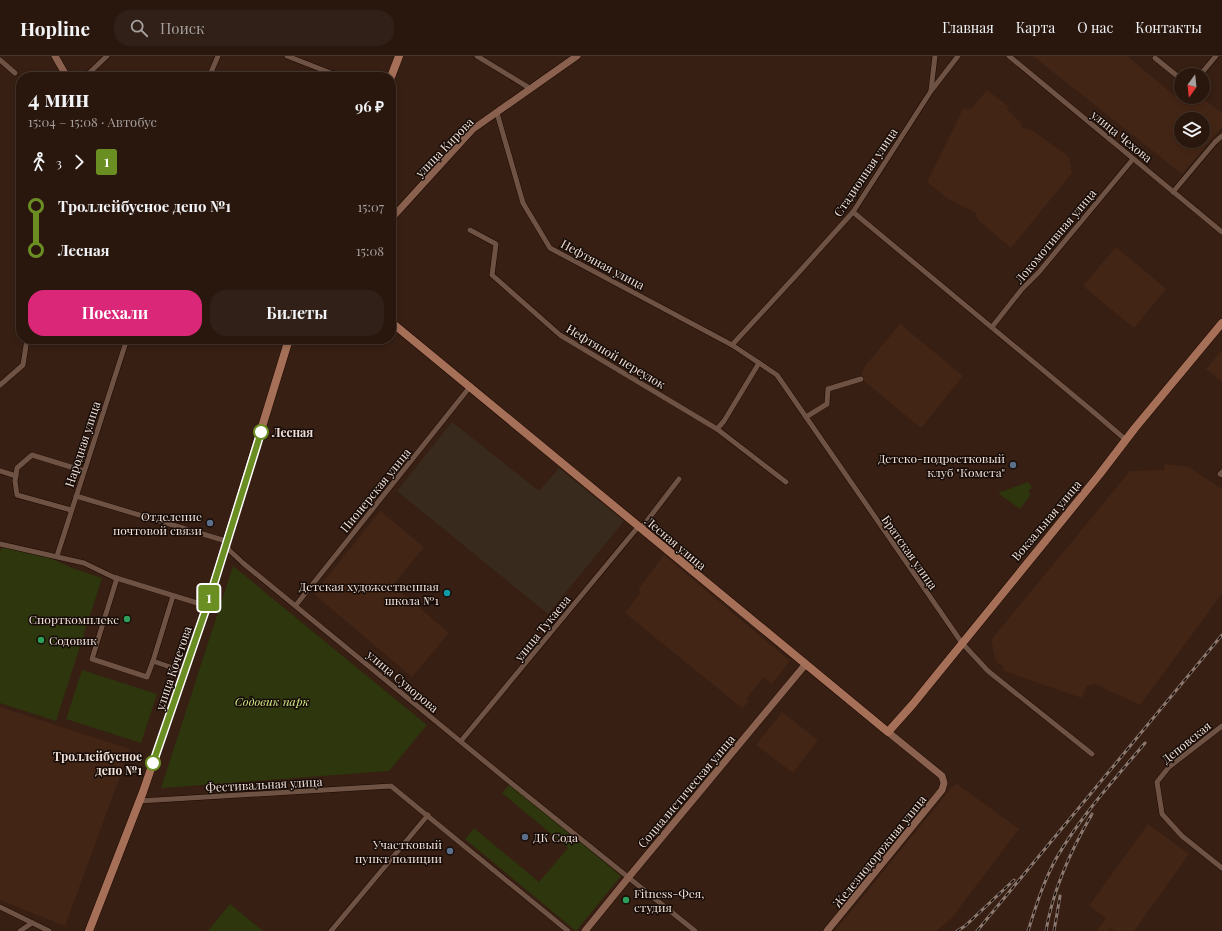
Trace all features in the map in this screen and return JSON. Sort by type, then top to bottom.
[{"type":"main road","points":[[393,72],[399,56]]},
{"type":"main road","name":"Вокзальная улица","points":[[888,732],[913,704],[1222,323]]},
{"type":"main road","name":"Лесная улица","points":[[396,326],[469,388],[888,732]]},
{"type":"main road","name":"улица Кочетова","points":[[89,931],[139,801],[226,553],[226,542],[287,344]]},
{"type":"street","points":[[55,56],[64,72]]},
{"type":"street","points":[[90,72],[108,56]]},
{"type":"street","points":[[211,72],[218,56]]},
{"type":"street","points":[[287,56],[328,72]]},
{"type":"street","points":[[477,56],[531,89]]},
{"type":"street","name":"улица Кирова","points":[[396,214],[473,129],[578,56]]},
{"type":"street","points":[[931,91],[934,56]]},
{"type":"street","name":"Стадионная улица","points":[[732,345],[853,212],[931,91],[958,56]]},
{"type":"street","name":"улица Чехова","points":[[1009,56],[1222,232]]},
{"type":"street","points":[[1206,68],[1216,56]]},
{"type":"street","points":[[1155,58],[1174,73]]},
{"type":"street","points":[[0,60],[15,74]]},
{"type":"street","name":"Нефтяная улица","points":[[497,113],[523,203],[550,248],[732,345]]},
{"type":"street","points":[[1173,192],[1215,142],[1222,136]]},
{"type":"street","name":"Локомотивная улица","points":[[992,328],[1022,289],[1039,272],[1133,158]]},
{"type":"street","points":[[853,212],[1097,414],[1126,440]]},
{"type":"street","name":"Нефтяной переулок","points":[[470,230],[496,244],[492,275],[560,335],[717,428],[786,482]]},
{"type":"street","points":[[0,385],[23,365],[26,344]]},
{"type":"street","name":"Народная улица","points":[[57,556],[125,344]]},
{"type":"street","name":"Братская улица","points":[[732,345],[777,375],[962,643],[988,671],[1092,754]]},
{"type":"street","points":[[717,428],[727,416],[759,363]]},
{"type":"street","points":[[806,417],[827,404],[828,389],[861,379]]},
{"type":"street","name":"Пионерская улица","points":[[296,605],[469,388]]},
{"type":"street","points":[[71,510],[16,495],[15,481],[18,468],[32,455],[84,471]]},
{"type":"street","points":[[0,471],[16,476]]},
{"type":"street","points":[[1222,472],[1220,474],[1222,475]]},
{"type":"street","name":"улица Тукаева","points":[[461,741],[638,527],[643,526],[679,479]]},
{"type":"street","points":[[76,496],[226,542]]},
{"type":"street","points":[[0,544],[84,563],[117,578],[207,606]]},
{"type":"street","name":"улица Суворова","points":[[226,553],[296,605],[628,878],[695,931]]},
{"type":"street","points":[[117,578],[92,659],[147,677],[173,596]]},
{"type":"street","points":[[152,661],[184,672]]},
{"type":"street","name":"Социалистическая улица","points":[[585,931],[805,665]]},
{"type":"street","name":"Деповская","points":[[1222,726],[1169,767],[1156,782],[1162,814],[1182,836],[1222,868]]},
{"type":"street","name":"Лесная улица","points":[[888,732],[942,776],[944,783]]},
{"type":"street","name":"Железнодорожная улица","points":[[827,931],[942,790],[944,783]]},
{"type":"street","name":"Фестивальная улица","points":[[139,801],[391,786],[428,815]]},
{"type":"street","points":[[331,931],[428,815],[568,931]]},
{"type":"street","points":[[0,907],[49,931]]},
{"type":"street","points":[[20,931],[32,923]]},
{"type":"shaded area","points":[[1033,56],[1127,56],[1174,95],[1174,104],[1210,104],[1222,113],[1222,127],[1210,141],[1210,112],[1174,112],[1174,148],[1204,148],[1182,174]]},
{"type":"shaded area","points":[[987,90],[1009,107],[1007,109],[1021,123],[1022,128],[1032,130],[1069,157],[1072,173],[1011,248],[977,219],[976,213],[948,199],[927,182],[963,109],[971,109]]},
{"type":"shaded area","points":[[1116,247],[1166,289],[1134,328],[1083,286]]},
{"type":"shaded area","points":[[900,324],[963,376],[921,428],[864,381],[862,373],[865,366]]},
{"type":"shaded area","points":[[1222,350],[1222,382],[1206,369]]},
{"type":"shaded area","points":[[452,422],[539,491],[559,468],[624,521],[548,614],[397,491]]},
{"type":"shaded area","points":[[1165,464],[1189,467],[1222,489],[1222,594],[1140,705],[1095,684],[1087,686],[1082,698],[1004,671],[1003,666],[996,662],[991,640],[1130,471],[1164,470]]},
{"type":"shaded area","points":[[380,511],[424,547],[393,585],[449,633],[412,677],[314,594]]},
{"type":"shaded area","points":[[664,555],[790,661],[772,684],[764,677],[746,699],[749,702],[742,708],[625,613],[640,593],[639,588]]},
{"type":"shaded area","name":"Троллейбусное депо №1","points":[[0,707],[130,749],[65,926],[0,900]]},
{"type":"shaded area","points":[[782,712],[818,740],[793,773],[756,745]]},
{"type":"shaded area","points":[[957,784],[1019,829],[951,919],[936,931],[835,931],[951,788]]},
{"type":"shaded area","points":[[1148,824],[1189,854],[1134,931],[1115,931],[1110,928],[1108,931],[1097,931],[1106,918],[1089,906]]},
{"type":"green space","points":[[1028,482],[1032,487],[1028,491],[1031,494],[1020,509],[998,493]]},
{"type":"green space","name":"Содовик","points":[[2,547],[46,556],[72,568],[102,578],[56,721],[0,703],[0,552]]},
{"type":"green space","name":"Содовик парк","points":[[233,566],[427,725],[389,771],[161,788]]},
{"type":"green space","points":[[82,670],[157,694],[141,743],[66,719]]},
{"type":"green space","points":[[510,784],[621,876],[576,931],[465,839],[474,828],[539,882],[568,848],[502,793]]},
{"type":"green space","points":[[230,904],[263,931],[208,931]]},
{"type":"railway","points":[[977,931],[1222,635]]},
{"type":"railway","points":[[1028,931],[1048,875],[1066,842],[1098,798],[1145,743]]},
{"type":"railway","points":[[1046,931],[1058,885],[1070,856],[1092,814]]},
{"type":"railway","points":[[957,931],[965,926],[1014,880]]},
{"type":"railway","points":[[1054,931],[1060,896]]},
{"type":"bus line","name":"1","points":[[153,763],[207,606],[261,432]]},
{"type":"place","name":"Лесная","points":[[261,432]]},
{"type":"place","name":"Детско-подростковый клуб \"Комета\"","points":[[1013,465]]},
{"type":"place","name":"Отделение почтовой связи","points":[[210,523]]},
{"type":"place","name":"Детская художественная школа №1","points":[[447,593]]},
{"type":"place","name":"Спорткомплекс","points":[[127,619]]},
{"type":"place","name":"Содовик","points":[[41,640]]},
{"type":"place","name":"Троллейбусное депо №1","points":[[153,763]]},
{"type":"place","name":"ДК Сода","points":[[525,837]]},
{"type":"place","name":"Участковый пункт полиции","points":[[450,851]]},
{"type":"place","name":"Fitness-Фея, студия","points":[[626,900]]}]
